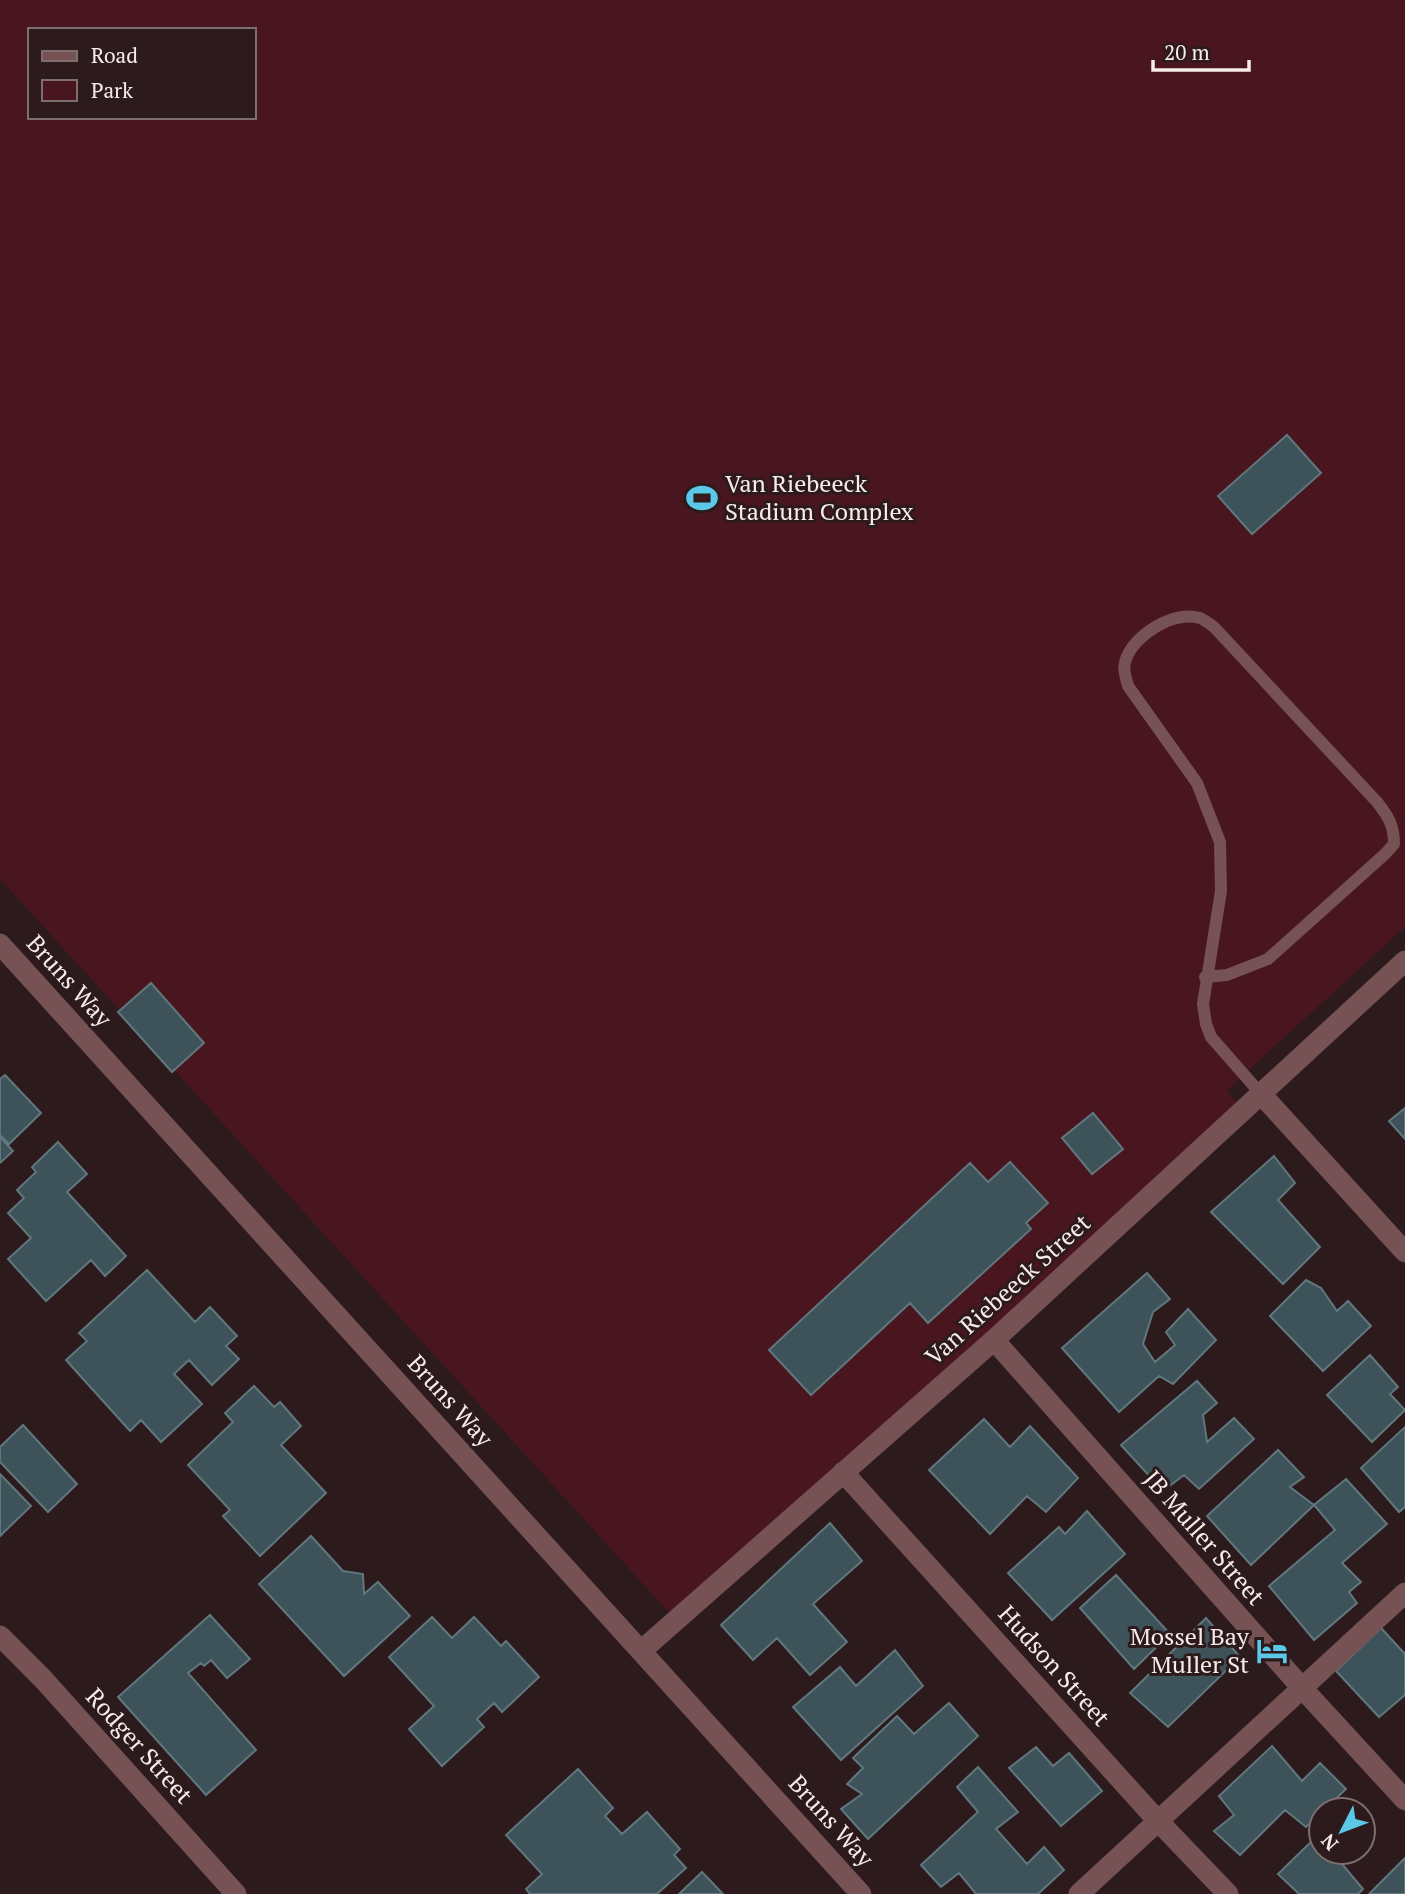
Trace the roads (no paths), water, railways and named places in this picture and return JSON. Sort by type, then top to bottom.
[{"type":"street","name":"Bruns Way","points":[[0,944],[861,1894]]},
{"type":"street","name":"Van Riebeeck Street","points":[[641,1651],[994,1340],[1405,961]]},
{"type":"street","points":[[1261,1094],[1405,1252]]},
{"type":"street","name":"JB Muller Street","points":[[994,1340],[1302,1688],[1405,1800]]},
{"type":"street","name":"Hudson Street","points":[[843,1472],[1158,1821],[1228,1894]]},
{"type":"street","points":[[1079,1894],[1405,1593]]},
{"type":"street","name":"Rodger Street","points":[[0,1636],[43,1679],[236,1894]]},
{"type":"lane","points":[[1205,977],[1227,975],[1268,959],[1385,854],[1394,844],[1394,835],[1392,823],[1377,802],[1214,627],[1200,618],[1190,617],[1172,619],[1146,633],[1131,646],[1124,672],[1128,687],[1198,783],[1220,842],[1221,891],[1205,977],[1203,1004],[1206,1024],[1211,1037],[1261,1094]]},
{"type":"place","name":"Van Riebeeck Stadium Complex","points":[[702,498]]},
{"type":"place","name":"Mossel Bay Muller St","points":[[1272,1651]]}]
